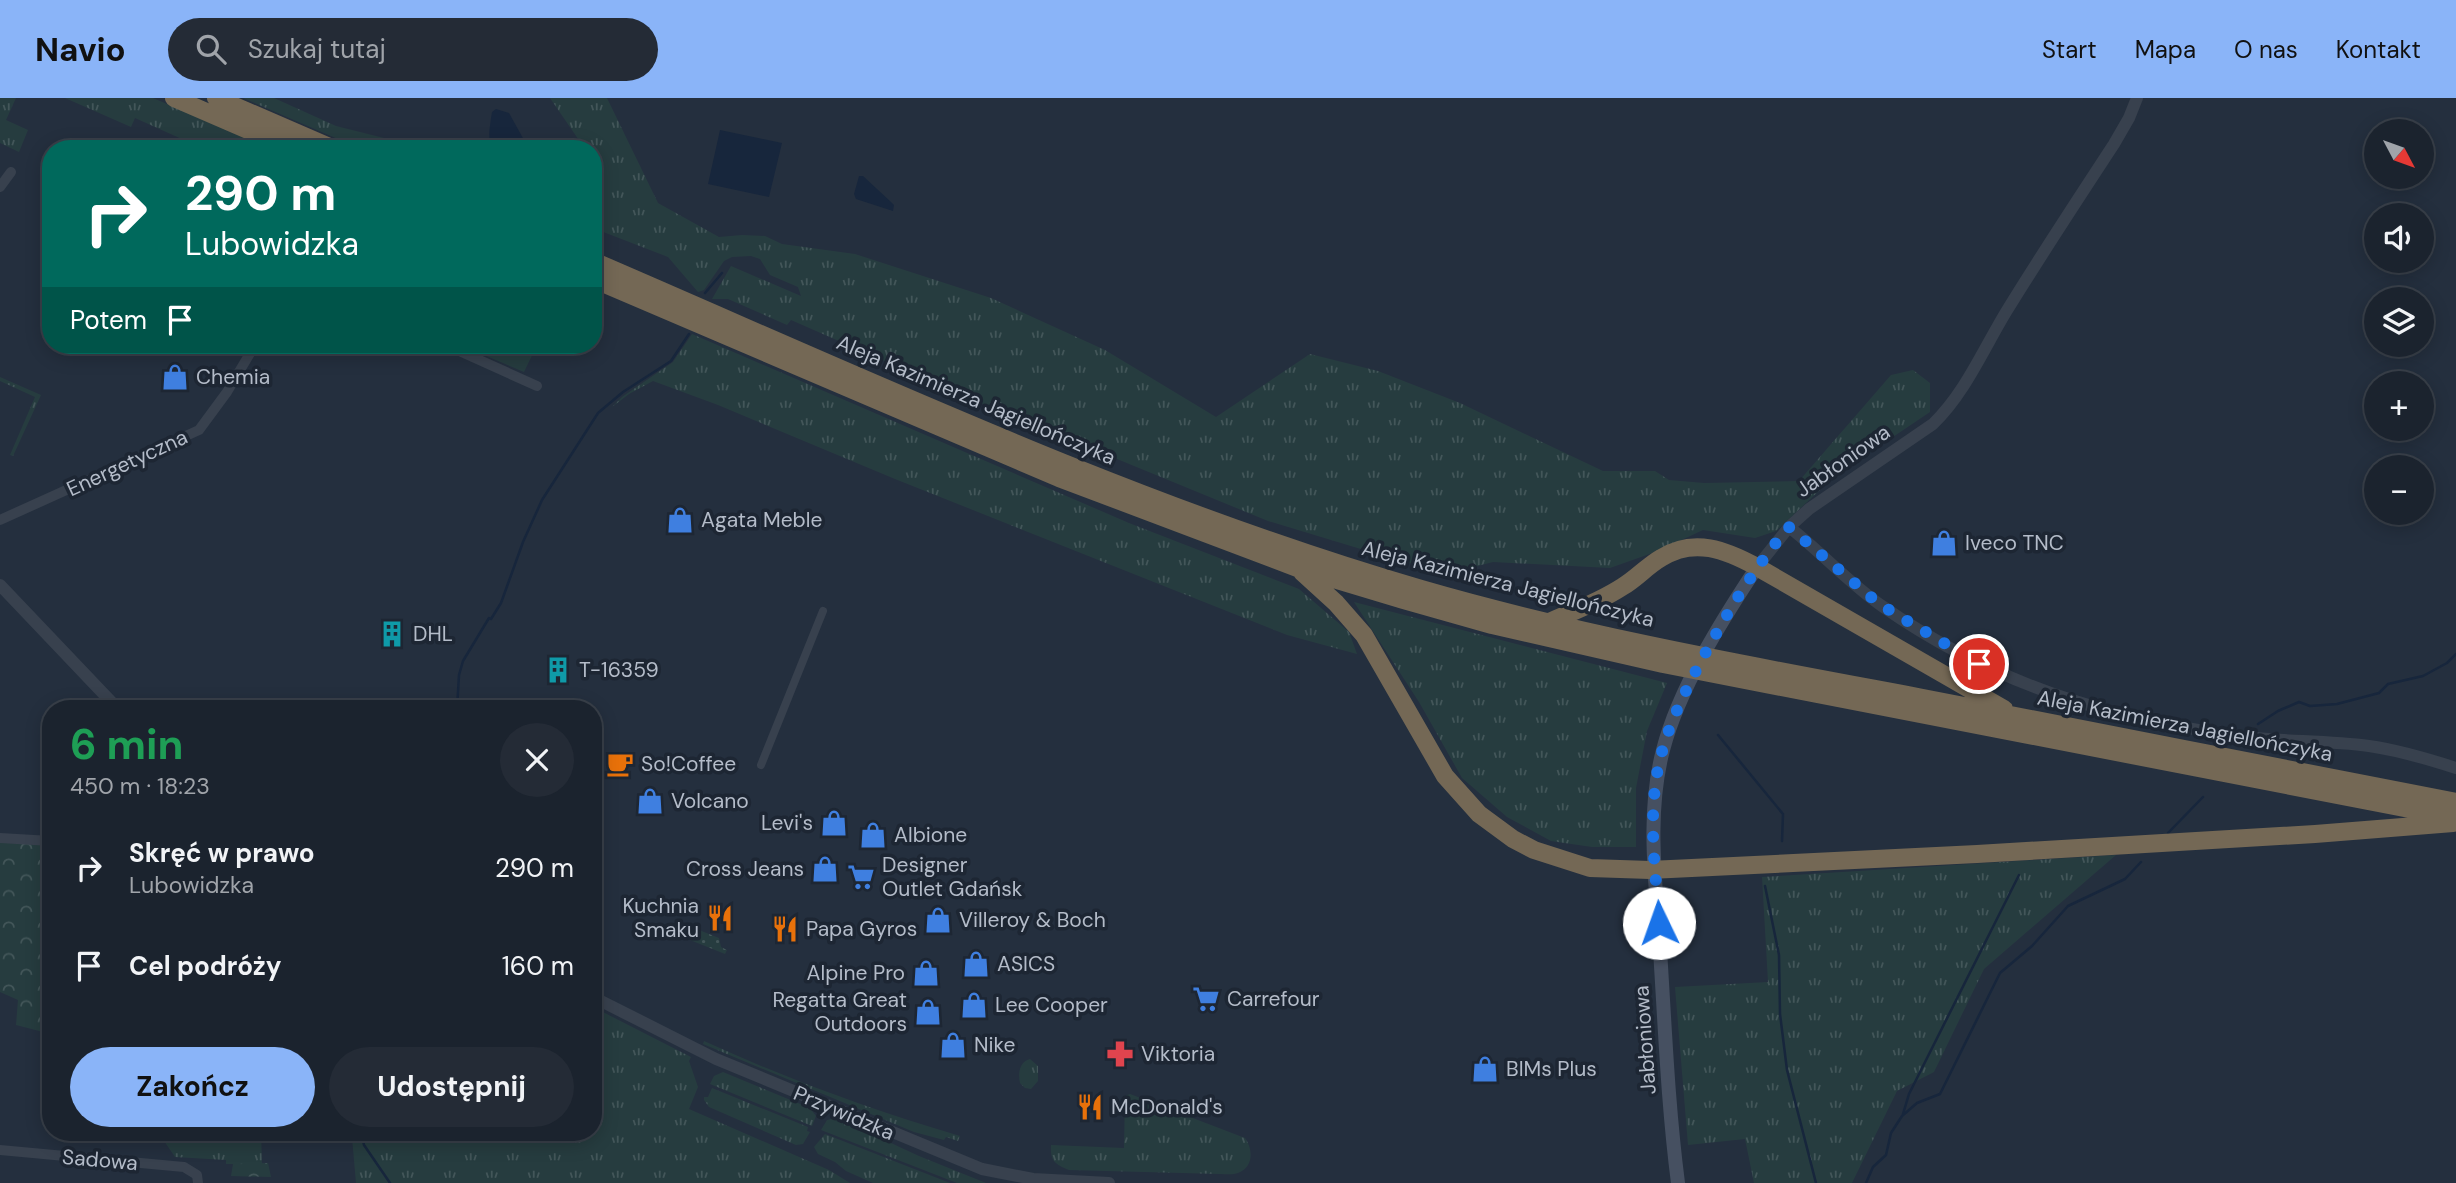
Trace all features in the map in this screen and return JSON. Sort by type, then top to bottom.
[{"type":"highway","points":[[174,98],[271,140]]},
{"type":"highway","points":[[216,98],[313,140]]},
{"type":"highway","name":"Aleja Kazimierza Jagiellończyka","points":[[602,265],[1034,450],[1212,520],[1377,576],[1666,656]]},
{"type":"highway","name":"Aleja Kazimierza Jagiellończyka","points":[[602,282],[1046,473],[1300,569],[1492,625],[1666,656],[2456,820]]},
{"type":"highway","points":[[1549,622],[1601,600],[1675,551],[1711,547],[1757,567],[2016,716]]},
{"type":"highway","points":[[1300,569],[1336,603],[1364,635],[1445,776],[1479,814],[1513,839],[1551,857],[1590,868],[1656,869],[2315,834],[2456,820]]},
{"type":"highway","name":"Aleja Kazimierza Jagiellończyka","points":[[1726,669],[2016,716],[2456,802]]},
{"type":"main road","name":"Jabłoniowa","points":[[1678,1183],[1666,1060],[1653,823],[1656,779],[1663,748],[1687,688],[1724,619],[1757,567]]},
{"type":"street","name":"Jabłoniowa","points":[[1757,567],[1789,527],[1819,500],[1933,424],[1945,413],[1961,391],[2005,313],[2114,144],[2137,98]]},
{"type":"street","points":[[0,187],[11,172]]},
{"type":"street","name":"Energetyczna","points":[[0,520],[198,430],[227,392],[250,354]]},
{"type":"street","points":[[466,354],[537,386]]},
{"type":"street","points":[[1789,527],[1879,604],[1908,623],[1979,664],[2063,698],[2190,729],[2264,739],[2370,746],[2414,755],[2456,768]]},
{"type":"street","points":[[0,584],[110,700]]},
{"type":"street","points":[[761,765],[823,611]]},
{"type":"street","points":[[0,838],[42,840]]},
{"type":"street","name":"Przywidzka","points":[[602,1002],[698,1051],[982,1169],[1033,1181],[1109,1183]]},
{"type":"street","name":"Sadowa","points":[[0,1150],[184,1167],[197,1179]]},
{"type":"green space","points":[[0,98],[16,98],[6,120],[28,130],[19,152],[0,143]]},
{"type":"green space","points":[[65,98],[153,98],[251,140],[184,140],[135,118],[131,127]]},
{"type":"green space","points":[[243,98],[274,98],[336,126],[392,140],[340,140]]},
{"type":"green space","points":[[550,98],[607,98],[658,203],[719,237],[765,236],[782,244],[855,254],[991,298],[1105,350],[1216,417],[1310,354],[1378,371],[1460,403],[1603,471],[1655,471],[1669,480],[1704,483],[1799,481],[1891,375],[1913,370],[1930,383],[1930,412],[1835,476],[1776,531],[1755,538],[1703,530],[1658,551],[1610,568],[1493,562],[1450,573],[1268,521],[971,399],[791,320],[787,325],[728,299],[712,299],[731,266],[801,296],[798,287],[770,275],[760,259],[751,256],[732,257],[724,261],[704,290],[698,292],[668,257],[602,231],[602,140],[579,140]]},
{"type":"green space","points":[[692,334],[1129,523],[1299,589],[1349,632],[1357,654],[1287,635],[653,381],[612,407],[622,397],[673,362]]},
{"type":"green space","points":[[482,354],[533,354],[524,372]]},
{"type":"green space","points":[[0,377],[41,395],[13,456],[10,455],[35,397],[0,381]]},
{"type":"green space","points":[[1354,602],[1667,683],[1647,731],[1636,788],[1636,847],[1592,847],[1551,841],[1507,817],[1462,778],[1419,702]]},
{"type":"green space","points":[[0,842],[42,844],[42,1032],[16,1025],[18,1000],[0,992]]},
{"type":"green space","points":[[2116,855],[1984,969],[1934,1072],[1897,1091],[1852,1183],[1754,1183],[1745,1139],[1688,1145],[1675,987],[1768,982],[1762,877]]},
{"type":"green space","points":[[694,928],[719,938],[721,947],[727,950],[725,954],[690,940]]},
{"type":"green space","points":[[602,1012],[691,1057],[689,1061],[698,1087],[689,1109],[829,1170],[850,1183],[356,1183],[352,1141],[602,1141]]},
{"type":"green space","points":[[704,1041],[830,1093],[960,1136],[958,1141],[946,1137],[944,1140],[914,1132],[703,1044]]},
{"type":"green space","points":[[1030,1059],[1038,1066],[1038,1081],[1031,1089],[1020,1083],[1019,1076],[1021,1066]]},
{"type":"green space","points":[[723,1072],[810,1108],[816,1116],[812,1126],[710,1084],[714,1076]]},
{"type":"green space","points":[[712,1088],[808,1127],[807,1131],[810,1132],[803,1144],[796,1145],[709,1107],[704,1097],[708,1097]]},
{"type":"green space","points":[[1130,1094],[1245,1138],[1251,1152],[1247,1167],[1238,1173],[1229,1174],[1069,1170],[1054,1161],[1051,1145],[1124,1148],[1125,1096]]},
{"type":"green space","points":[[837,1118],[986,1183],[957,1183],[821,1130],[827,1120]]},
{"type":"green space","points":[[825,1134],[950,1183],[873,1183],[818,1154],[814,1147]]},
{"type":"green space","points":[[164,1141],[261,1141],[262,1164],[226,1164],[226,1160],[175,1157]]},
{"type":"green space","points":[[268,1163],[271,1177],[231,1176],[233,1164]]},
{"type":"water","points":[[496,109],[509,113],[524,140],[490,140],[492,112]]},
{"type":"water","points":[[720,130],[782,143],[769,197],[708,184]]},
{"type":"water","points":[[859,176],[863,176],[894,205],[893,211],[856,199],[854,194]]},
{"type":"waterway","points":[[705,293],[722,273]]},
{"type":"waterway","points":[[458,700],[463,661],[501,603],[523,542],[542,500],[598,413],[623,392],[671,361],[689,334]]},
{"type":"waterway","points":[[2258,724],[2299,702],[2310,706],[2337,704],[2379,693],[2388,684],[2423,676],[2447,663],[2456,654]]},
{"type":"waterway","points":[[1718,735],[1783,814],[1782,841]]},
{"type":"waterway","points":[[2168,833],[2203,797]]},
{"type":"waterway","points":[[1866,1183],[1873,1167],[1886,1155],[1891,1133],[1902,1116],[1917,1103],[1940,1094],[2000,973],[2032,946],[2068,906],[2125,879],[2141,862]]},
{"type":"waterway","points":[[1903,1114],[1909,1094],[2019,875]]},
{"type":"waterway","points":[[1765,886],[1779,955],[1780,1014],[1787,1070],[1816,1183]]},
{"type":"waterway","points":[[363,1141],[390,1183]]},
{"type":"place","name":"Chemia","points":[[175,377]]},
{"type":"place","name":"Agata Meble","points":[[680,520]]},
{"type":"place","name":"Iveco TNC","points":[[1944,543]]},
{"type":"place","name":"DHL","points":[[392,634]]},
{"type":"place","name":"T-16359","points":[[558,670]]},
{"type":"place","name":"So!Coffee","points":[[620,764]]},
{"type":"place","name":"Volcano","points":[[650,801]]},
{"type":"place","name":"Levi's","points":[[834,823]]},
{"type":"place","name":"Albione","points":[[873,835]]},
{"type":"place","name":"Cross Jeans","points":[[825,869]]},
{"type":"place","name":"Designer Outlet Gdańsk","points":[[861,877]]},
{"type":"place","name":"Kuchnia Smaku","points":[[720,918]]},
{"type":"place","name":"Villeroy & Boch","points":[[938,920]]},
{"type":"place","name":"Papa Gyros","points":[[785,929]]},
{"type":"place","name":"ASICS","points":[[976,964]]},
{"type":"place","name":"Alpine Pro","points":[[926,973]]},
{"type":"place","name":"Carrefour","points":[[1206,999]]},
{"type":"place","name":"Lee Cooper","points":[[974,1005]]},
{"type":"place","name":"Regatta Great Outdoors","points":[[928,1012]]},
{"type":"place","name":"Nike","points":[[953,1045]]},
{"type":"place","name":"Viktoria","points":[[1120,1054]]},
{"type":"place","name":"BIMs Plus","points":[[1485,1069]]},
{"type":"place","name":"McDonald's","points":[[1090,1107]]},
{"type":"route","points":[[1659,923],[1653,823],[1656,779],[1663,748],[1687,688],[1724,619],[1757,567],[1789,527],[1879,604],[1979,664]]}]
